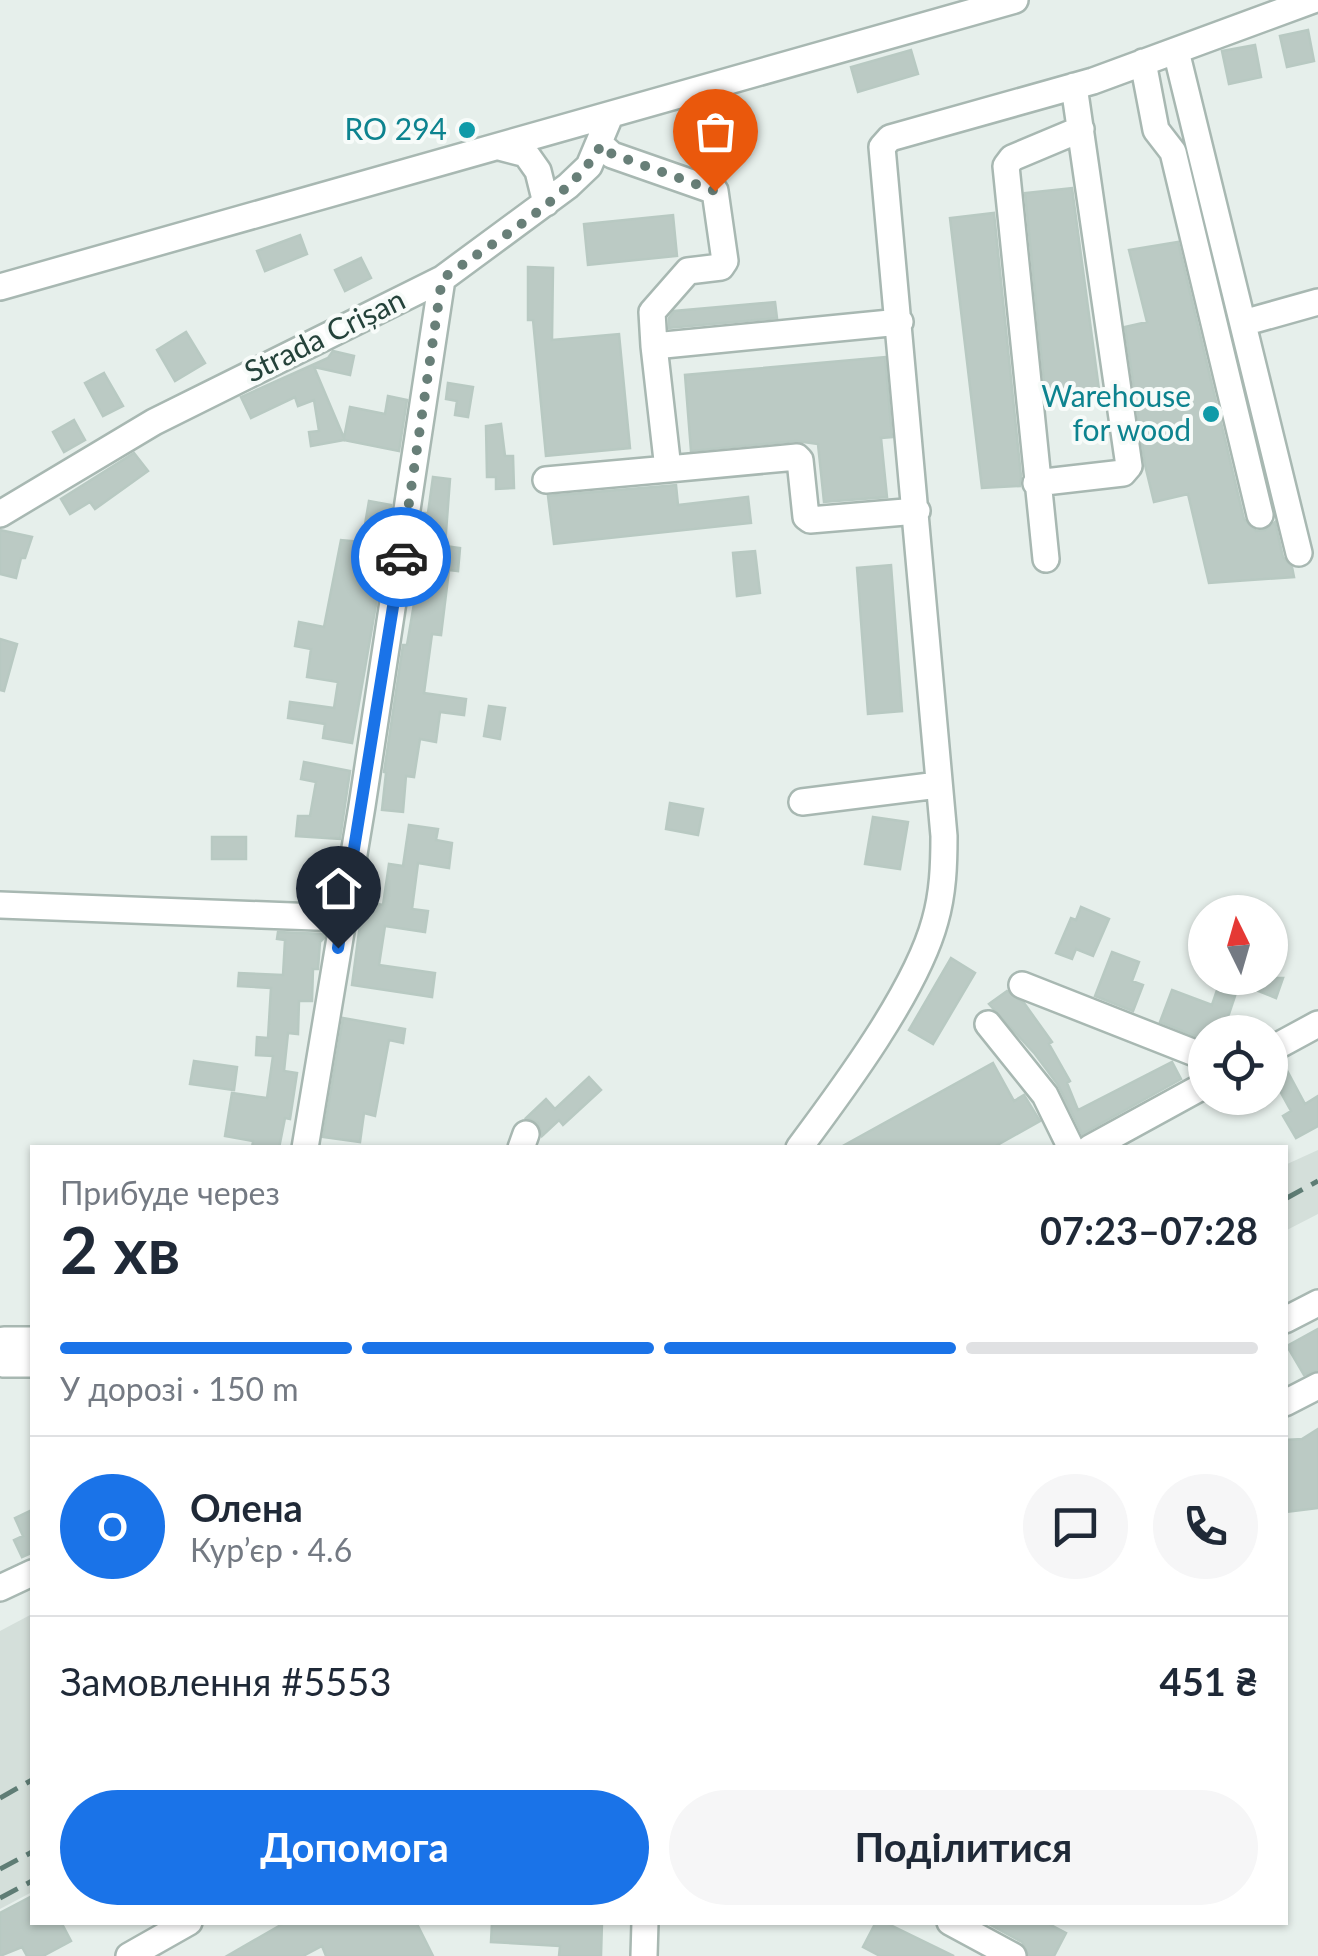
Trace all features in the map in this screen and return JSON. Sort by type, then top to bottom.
[{"type":"street","points":[[0,287],[1015,0]]},
{"type":"street","points":[[801,1145],[910,980],[935,924],[944,883],[944,836],[917,512],[882,147],[890,138],[1074,86],[1312,0]]},
{"type":"street","points":[[1176,51],[1299,553]]},
{"type":"street","points":[[1143,62],[1156,130],[1173,152],[1260,515]]},
{"type":"street","points":[[1036,483],[1123,472],[1130,466],[1074,86]]},
{"type":"street","name":"Strada Crișan","points":[[0,514],[154,422],[442,279],[590,166],[610,116]]},
{"type":"street","points":[[1046,559],[1006,166],[1012,158],[1081,129]]},
{"type":"street","points":[[601,145],[612,154],[715,191],[726,261],[721,266],[688,272],[652,312],[668,469]]},
{"type":"street","points":[[500,147],[526,154],[543,184],[546,203]]},
{"type":"street","points":[[305,1145],[442,279]]},
{"type":"street","points":[[1242,323],[1318,302]]},
{"type":"street","points":[[654,346],[900,322]]},
{"type":"street","points":[[546,480],[796,457],[800,460],[806,517],[810,520],[917,512]]},
{"type":"street","points":[[802,802],[938,785]]},
{"type":"street","points":[[0,905],[343,918]]},
{"type":"street","points":[[1022,985],[1188,1050]]},
{"type":"street","points":[[988,1024],[1045,1095],[1070,1145]]},
{"type":"street","points":[[1288,1040],[1318,1024]]},
{"type":"street","points":[[1096,1145],[1188,1095]]},
{"type":"street","points":[[1288,1318],[1318,1302]]},
{"type":"street","points":[[30,1340],[4,1340],[4,1364],[30,1364]]},
{"type":"street","points":[[1288,1402],[1318,1386]]},
{"type":"street","points":[[0,1588],[30,1575]]},
{"type":"street","points":[[129,1956],[184,1925]]},
{"type":"street","points":[[644,1956],[645,1925]]},
{"type":"street","points":[[956,1925],[1013,1956]]},
{"type":"shaded area","points":[[1318,1150],[1318,1214],[1288,1229],[1288,1164]]},
{"type":"shaded area","points":[[30,1615],[30,1893],[0,1909],[0,1631]]},
{"type":"building","points":[[1308,30],[1314,61],[1287,67],[1280,36]]},
{"type":"building","points":[[1255,45],[1261,77],[1229,84],[1222,51]]},
{"type":"building","points":[[911,50],[918,74],[858,92],[851,67]]},
{"type":"building","points":[[1072,188],[1100,397],[1046,402],[1025,193]]},
{"type":"building","points":[[994,213],[1021,476],[1020,486],[982,488],[950,218]]},
{"type":"building","points":[[673,215],[677,256],[588,265],[584,224]]},
{"type":"building","points":[[300,235],[307,254],[265,271],[257,251]]},
{"type":"building","name":"Warehouse for wood","points":[[1178,242],[1244,519],[1256,531],[1275,522],[1283,557],[1292,567],[1294,577],[1209,583],[1188,494],[1154,502],[1125,327],[1147,322],[1129,250]]},
{"type":"building","points":[[361,258],[371,278],[345,291],[335,270]]},
{"type":"building","points":[[528,267],[553,268],[552,340],[619,334],[630,448],[546,456],[533,320],[528,320]]},
{"type":"building","points":[[775,302],[777,318],[669,328],[674,311]]},
{"type":"building","points":[[186,332],[205,363],[175,381],[157,350]]},
{"type":"building","points":[[333,351],[354,356],[350,375],[314,367],[344,438],[350,407],[385,414],[388,396],[407,400],[399,451],[344,440],[311,446],[309,432],[319,431],[314,400],[298,406],[295,397],[251,418],[241,397],[328,358]]},
{"type":"building","points":[[885,357],[892,437],[881,438],[887,497],[824,502],[818,444],[796,441],[691,451],[685,375]]},
{"type":"building","points":[[104,373],[123,406],[103,416],[85,383]]},
{"type":"building","points":[[448,383],[473,387],[468,417],[455,415],[457,401],[446,399]]},
{"type":"building","points":[[74,420],[85,440],[64,452],[53,432]]},
{"type":"building","points":[[501,424],[505,456],[513,456],[514,488],[496,489],[496,477],[487,477],[486,426]]},
{"type":"building","points":[[134,453],[148,471],[95,509],[90,502],[70,514],[61,499]]},
{"type":"building","points":[[433,477],[450,479],[445,546],[460,548],[458,571],[449,570],[441,635],[432,634],[424,693],[466,699],[464,715],[440,712],[436,742],[420,739],[414,777],[406,776],[403,812],[382,810],[403,645],[407,645],[416,570],[420,571],[424,513],[428,513]]},
{"type":"building","points":[[676,485],[678,505],[748,497],[751,523],[554,544],[548,496]]},
{"type":"building","points":[[369,501],[391,505],[387,532],[382,531],[376,575],[381,576],[352,743],[323,738],[325,724],[288,718],[290,702],[334,708],[338,682],[307,677],[311,649],[295,646],[299,622],[324,627],[341,540],[362,542]]},
{"type":"building","points":[[0,530],[32,537],[16,578],[0,574]]},
{"type":"building","points":[[755,551],[760,593],[737,596],[733,553]]},
{"type":"building","points":[[891,565],[902,711],[868,714],[857,568]]},
{"type":"building","points":[[0,639],[17,644],[4,691],[0,690]]},
{"type":"building","points":[[489,706],[505,708],[500,739],[484,736]]},
{"type":"building","points":[[304,762],[350,771],[340,839],[296,836],[298,816],[310,816],[316,782],[301,779]]},
{"type":"building","points":[[670,803],[703,809],[698,835],[666,829]]},
{"type":"building","points":[[873,817],[908,822],[900,869],[865,864]]},
{"type":"building","points":[[409,825],[438,829],[436,840],[452,843],[449,868],[418,863],[412,909],[428,911],[425,932],[385,926],[379,965],[435,973],[432,997],[352,985],[363,901],[383,905],[389,864],[403,866]]},
{"type":"building","points":[[212,837],[246,837],[246,859],[212,859]]},
{"type":"building","points":[[1081,907],[1109,919],[1093,956],[1076,949],[1072,959],[1056,953],[1071,918],[1076,920]]},
{"type":"building","points":[[278,932],[324,934],[318,969],[313,969],[312,1001],[299,1001],[298,1034],[288,1033],[284,1071],[297,1073],[290,1119],[285,1118],[280,1145],[252,1145],[253,1141],[225,1136],[232,1093],[267,1098],[273,1056],[256,1055],[257,1037],[268,1038],[271,988],[238,986],[239,973],[283,975],[285,940],[277,939]]},
{"type":"building","points":[[1112,952],[1139,962],[1132,981],[1143,985],[1133,1011],[1095,996]]},
{"type":"building","points":[[951,958],[975,973],[933,1044],[909,1030]]},
{"type":"building","points":[[1172,990],[1212,1005],[1215,995],[1235,996],[1229,1015],[1188,1015],[1188,1033],[1160,1022]]},
{"type":"building","points":[[1007,991],[1024,1003],[1052,1042],[1049,1044],[1070,1081],[1067,1083],[1078,1110],[1172,1062],[1181,1079],[1082,1134],[1058,1085],[989,1004]]},
{"type":"building","points":[[343,1018],[405,1029],[403,1043],[389,1040],[375,1116],[364,1113],[360,1142],[323,1137]]},
{"type":"building","points":[[194,1061],[237,1067],[234,1090],[190,1084]]},
{"type":"building","points":[[993,1063],[1014,1101],[1024,1095],[1040,1121],[997,1145],[844,1145]]},
{"type":"building","points":[[1288,1072],[1305,1104],[1318,1096],[1318,1126],[1296,1138],[1283,1116],[1291,1111]]},
{"type":"building","points":[[589,1077],[601,1090],[563,1125],[559,1120],[542,1136],[538,1123],[526,1118],[546,1099],[555,1109]]},
{"type":"building","points":[[1318,1329],[1318,1370],[1304,1375],[1288,1345]]},
{"type":"building","points":[[1318,1429],[1318,1508],[1288,1512],[1288,1440],[1302,1439]]},
{"type":"building","points":[[30,1511],[30,1553],[22,1557],[14,1540],[23,1536],[15,1518]]},
{"type":"building","points":[[30,1897],[30,1925],[63,1925],[71,1941],[43,1956],[27,1956],[22,1947],[0,1956],[0,1913]]},
{"type":"building","points":[[281,1925],[418,1925],[433,1956],[326,1956],[322,1946],[303,1956],[227,1956]]},
{"type":"building","points":[[492,1925],[602,1925],[601,1956],[559,1956],[560,1946],[491,1942]]},
{"type":"building","points":[[874,1925],[890,1925],[954,1956],[880,1956],[863,1947]]},
{"type":"building","points":[[991,1925],[1051,1925],[1066,1933],[1054,1956],[1029,1956],[1022,1942]]},
{"type":"railway","points":[[1288,1197],[1318,1181]]},
{"type":"railway","points":[[0,1798],[30,1781]]},
{"type":"railway","points":[[0,1869],[30,1853]]},
{"type":"railway","points":[[0,1898],[30,1882]]},
{"type":"way so far","points":[[401,557],[442,279],[568,186],[590,166],[601,145],[612,154],[710,186],[715,191]]},
{"type":"place","name":"RO 294","points":[[467,130]]},
{"type":"place","name":"Warehouse for wood","points":[[1211,414]]},
{"type":"route","points":[[338,948],[401,557]]}]
